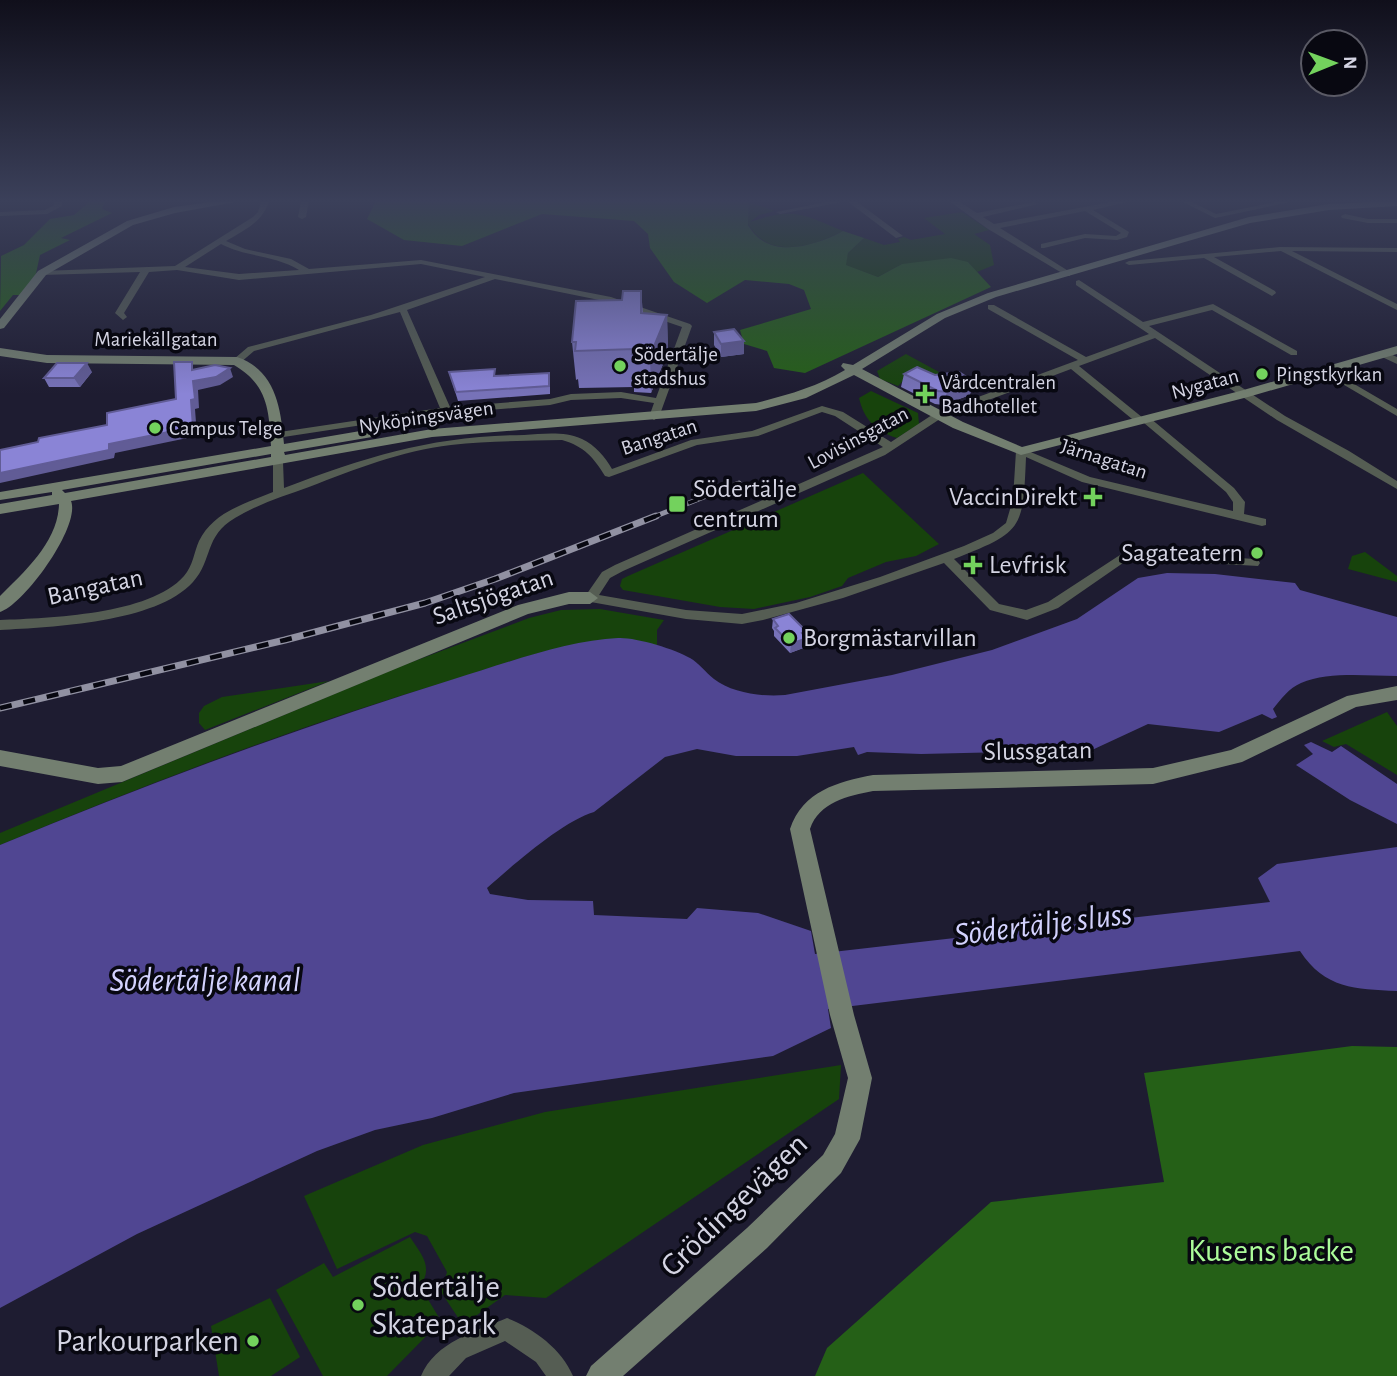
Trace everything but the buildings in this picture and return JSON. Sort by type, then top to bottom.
[{"type":"main road","points":[[0,326],[42,273],[56,265]]},
{"type":"main road","points":[[1063,271],[1082,265]]},
{"type":"main road","points":[[1063,271],[1084,265]]},
{"type":"main road","name":"Nyköpingsvägen","points":[[0,496],[277,448],[656,408],[732,411],[773,404],[802,395],[941,316],[1063,271]]},
{"type":"main road","name":"Nygatan","points":[[1021,451],[1144,421],[1397,350]]},
{"type":"main road","name":"Mariekällgatan","points":[[0,352],[47,359],[237,361],[259,373],[269,389],[277,448]]},
{"type":"main road","name":"Järnagatan","points":[[846,370],[1001,445],[1021,451]]},
{"type":"main road","name":"Nyköpingsvägen","points":[[0,509],[95,494],[277,448]]},
{"type":"main road","points":[[24,581],[65,498],[104,477]]},
{"type":"main road","points":[[0,606],[50,551],[66,518],[68,510],[65,498],[45,488]]},
{"type":"main road","points":[[66,518],[95,494]]},
{"type":"main road","name":"Saltsjögatan","points":[[0,758],[98,776],[122,774],[524,609],[569,598],[590,598]]},
{"type":"main road","name":"Slussgatan","points":[[842,1015],[800,829],[802,818],[810,809],[835,792],[873,783],[1153,776],[1234,757],[1353,701],[1397,693]]},
{"type":"main road","name":"Grödingevägen","points":[[600,1376],[757,1238],[832,1164],[847,1139],[860,1078],[855,1051],[842,1015]]},
{"type":"street","points":[[177,268],[182,265]]},
{"type":"street","points":[[293,265],[309,273]]},
{"type":"street","points":[[42,273],[177,268],[239,277],[309,273],[366,265]]},
{"type":"street","points":[[438,265],[611,300],[687,326],[656,408]]},
{"type":"street","points":[[1054,265],[1063,271]]},
{"type":"street","points":[[1223,265],[1272,293]]},
{"type":"street","points":[[1313,265],[1397,307]]},
{"type":"street","points":[[122,317],[119,313],[146,269]]},
{"type":"street","points":[[237,361],[251,349],[403,310],[497,276]]},
{"type":"street","points":[[1079,283],[1244,394],[1397,485]]},
{"type":"street","points":[[991,307],[1085,360]]},
{"type":"street","points":[[1142,325],[1213,307],[1294,353]]},
{"type":"street","points":[[403,310],[446,410]]},
{"type":"street","name":"Lovisinsgatan","points":[[590,598],[606,575],[619,568],[891,447],[939,415],[1157,334]]},
{"type":"street","points":[[1383,354],[1397,361]]},
{"type":"street","points":[[1071,365],[1230,490],[1239,502],[1238,516]]},
{"type":"street","points":[[1325,370],[1397,413]]},
{"type":"street","name":"Nyköpingsvägen","points":[[277,448],[446,410],[550,402],[571,397],[621,395],[656,408]]},
{"type":"street","name":"Bangatan","points":[[0,625],[112,613],[157,599],[183,584],[199,566],[207,537],[224,519],[279,494],[361,463],[407,450],[450,442],[563,438],[580,442],[599,457],[609,474],[695,442],[754,434],[822,409],[839,414],[891,447]]},
{"type":"street","points":[[277,448],[279,494]]},
{"type":"street","name":"Järnagatan","points":[[1021,451],[1086,480],[1262,522]]},
{"type":"street","name":"Saltsjögatan","points":[[590,598],[717,617],[763,617],[945,557],[990,540],[1010,526],[1016,510],[1021,451]]},
{"type":"street","points":[[945,557],[995,607],[1027,615],[1053,605],[1120,559],[1170,557],[1254,563]]},
{"type":"street","points":[[433,1376],[458,1350],[507,1329],[544,1354],[561,1376]]},
{"type":"green space","points":[[1,265],[38,265],[35,278],[23,295],[13,295],[0,311]]},
{"type":"green space","points":[[662,265],[847,265],[878,277],[900,265],[971,265],[991,287],[805,373],[774,368],[767,351],[744,344],[740,330],[811,309],[804,290],[789,284],[745,280],[707,303],[674,282]]},
{"type":"green space","points":[[846,265],[900,265],[878,277]]},
{"type":"green space","points":[[971,265],[993,265],[977,272]]},
{"type":"green space","points":[[906,354],[939,372],[933,386],[905,379],[898,386],[880,379],[877,371]]},
{"type":"green space","points":[[871,391],[918,413],[919,424],[897,438],[882,432],[867,418],[859,398]]},
{"type":"green space","points":[[863,473],[939,544],[916,556],[886,562],[848,578],[842,586],[810,597],[754,609],[720,607],[623,590],[620,586],[622,579],[628,576]]},
{"type":"green space","points":[[1365,552],[1397,576],[1397,582],[1348,569],[1352,556]]},
{"type":"green space","points":[[600,609],[664,620],[657,630],[657,647],[633,642],[607,641],[527,656],[280,736],[0,845],[0,833],[404,665],[529,618],[561,610]]},
{"type":"green space","points":[[329,681],[205,730],[199,723],[199,713],[204,706],[222,697]]},
{"type":"green space","points":[[1387,712],[1397,726],[1397,775],[1346,744],[1334,747],[1322,741]]},
{"type":"green space","name":"Kusens backe","points":[[1352,1046],[1397,1047],[1397,1376],[815,1376],[827,1348],[991,1202],[1164,1182],[1144,1073]]},
{"type":"green space","points":[[841,1065],[839,1099],[546,1298],[505,1295],[463,1325],[441,1292],[447,1272],[427,1236],[415,1232],[337,1269],[304,1196],[423,1145],[545,1112]]},
{"type":"green space","name":"Södertälje Skatepark","points":[[410,1237],[422,1255],[426,1267],[420,1286],[441,1321],[387,1376],[323,1376],[276,1290],[324,1263],[333,1277]]},
{"type":"green space","name":"Parkourparken","points":[[270,1298],[300,1357],[271,1376],[219,1376],[211,1326]]},
{"type":"water","name":"Södertälje kanal","points":[[1167,573],[1215,574],[1295,583],[1300,590],[1397,617],[1397,676],[1349,675],[1312,679],[1297,685],[1286,694],[1273,709],[1277,717],[1272,719],[1262,714],[1219,732],[1148,724],[1092,750],[921,754],[867,752],[858,755],[854,747],[797,756],[736,756],[697,749],[665,757],[594,812],[568,824],[539,845],[487,888],[490,894],[528,900],[593,901],[594,915],[687,919],[697,908],[758,913],[811,931],[815,954],[1270,902],[1258,878],[1277,864],[1397,847],[1397,991],[1354,987],[1331,980],[1310,964],[1300,951],[828,1009],[831,1028],[773,1056],[514,1093],[432,1118],[375,1130],[317,1151],[137,1234],[0,1308],[0,845],[282,736],[396,697],[578,643],[618,638],[655,644],[696,662],[714,679],[729,688],[757,695],[785,695],[892,675],[992,650],[1077,619],[1138,578]]},
{"type":"water","points":[[1311,742],[1332,752],[1341,746],[1397,784],[1397,824],[1350,800],[1296,765],[1313,754],[1304,745]]},
{"type":"railway","points":[[651,518],[739,483]]},
{"type":"railway","points":[[0,708],[285,640],[425,603],[495,579],[656,516]]},
{"type":"place","name":"Södertälje stadshus","points":[[620,366]]},
{"type":"place","name":"Pingstkyrkan","points":[[1262,374]]},
{"type":"place","name":"Vårdcentralen Badhotellet","points":[[925,394]]},
{"type":"place","name":"Campus Telge","points":[[155,428]]},
{"type":"place","name":"VaccinDirekt","points":[[1093,497]]},
{"type":"place","name":"Södertälje centrum","points":[[677,504]]},
{"type":"place","name":"Sagateatern","points":[[1257,553]]},
{"type":"place","name":"Levfrisk","points":[[973,565]]},
{"type":"place","name":"Borgmästarvillan","points":[[789,638]]},
{"type":"place","name":"Södertälje Skatepark","points":[[358,1305]]},
{"type":"place","name":"Parkourparken","points":[[253,1341]]},
{"type":"water label","name":"Södertälje sluss","points":[[1043,925]]}]
